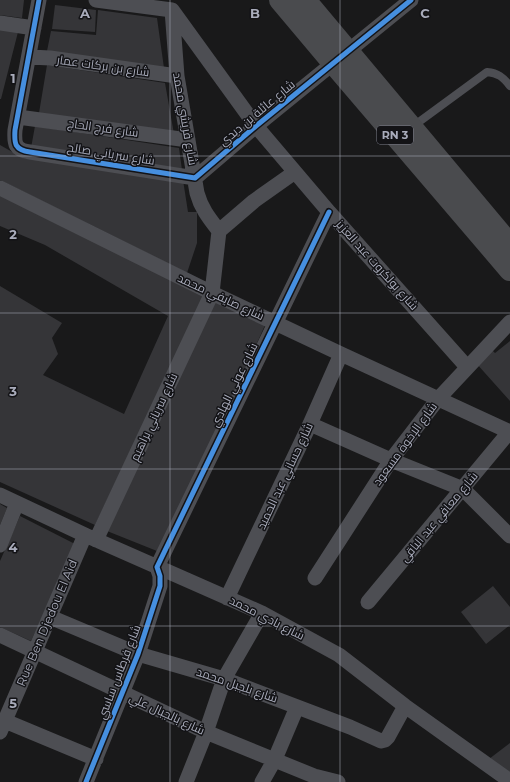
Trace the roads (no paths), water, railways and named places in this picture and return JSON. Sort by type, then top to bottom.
[{"type":"main road","name":"RN 3","points":[[280,0],[411,128],[510,245]]},
{"type":"main road","name":"RN 3","points":[[305,0],[340,57],[510,270]]},
{"type":"street","points":[[18,117],[30,57],[39,0]]},
{"type":"street","points":[[96,0],[172,5]]},
{"type":"street","name":"شارع عائلة بن ديدي","points":[[195,178],[256,126],[411,0]]},
{"type":"street","name":"شارع قريشي محمد","points":[[172,5],[177,76],[200,204],[219,231]]},
{"type":"street","name":"شارع بولكروت عبد العزيز","points":[[172,5],[256,126],[329,212],[467,367]]},
{"type":"street","points":[[0,23],[34,28]]},
{"type":"street","name":"شارع بن بركات عمار","points":[[30,57],[50,58],[177,76]]},
{"type":"street","name":"شارع فرج الحاج","points":[[18,117],[188,140]]},
{"type":"street","name":"شارع سرياني صالح","points":[[18,117],[15,130],[15,142],[17,148],[24,151],[195,178]]},
{"type":"street","points":[[219,231],[254,201],[295,172]]},
{"type":"street","name":"شارع صايفي محمد","points":[[0,188],[212,293],[510,432]]},
{"type":"street","name":"شارع عوني الهادي","points":[[157,567],[329,212]]},
{"type":"street","name":"شارع سرياني براهيم","points":[[90,537],[212,293],[219,231]]},
{"type":"street","name":"شارع الإخوة مسعود","points":[[315,578],[391,460],[438,399],[510,322]]},
{"type":"street","name":"شارع حساني عبد الحميد","points":[[227,598],[310,424],[341,354]]},
{"type":"street","points":[[310,424],[391,460],[463,489],[510,536]]},
{"type":"street","name":"شارع معافي عبد الباقي","points":[[368,602],[510,432]]},
{"type":"street","name":"شارع بادي محمد","points":[[0,495],[90,537],[262,613],[339,655],[405,706],[510,780]]},
{"type":"street","points":[[0,545],[17,503]]},
{"type":"street","name":"Rue Ben Djedou El Aid","points":[[3,727],[34,651],[90,537]]},
{"type":"street","name":"شارع فرطاس ساسي","points":[[86,782],[138,654],[160,586],[160,576],[157,567]]},
{"type":"street","points":[[186,782],[206,732],[224,679],[262,613]]},
{"type":"street","name":"شارع بلجبل محمد","points":[[50,617],[138,654],[224,679],[350,727],[381,741],[388,737],[405,706]]},
{"type":"street","name":"شارع بالجبال علي","points":[[0,635],[206,732],[314,776],[338,782]]},
{"type":"street","points":[[262,782],[275,759],[297,707]]},
{"type":"street","points":[[3,727],[96,759]]},
{"type":"lane","points":[[411,128],[487,72],[495,72],[503,77],[510,86]]}]
